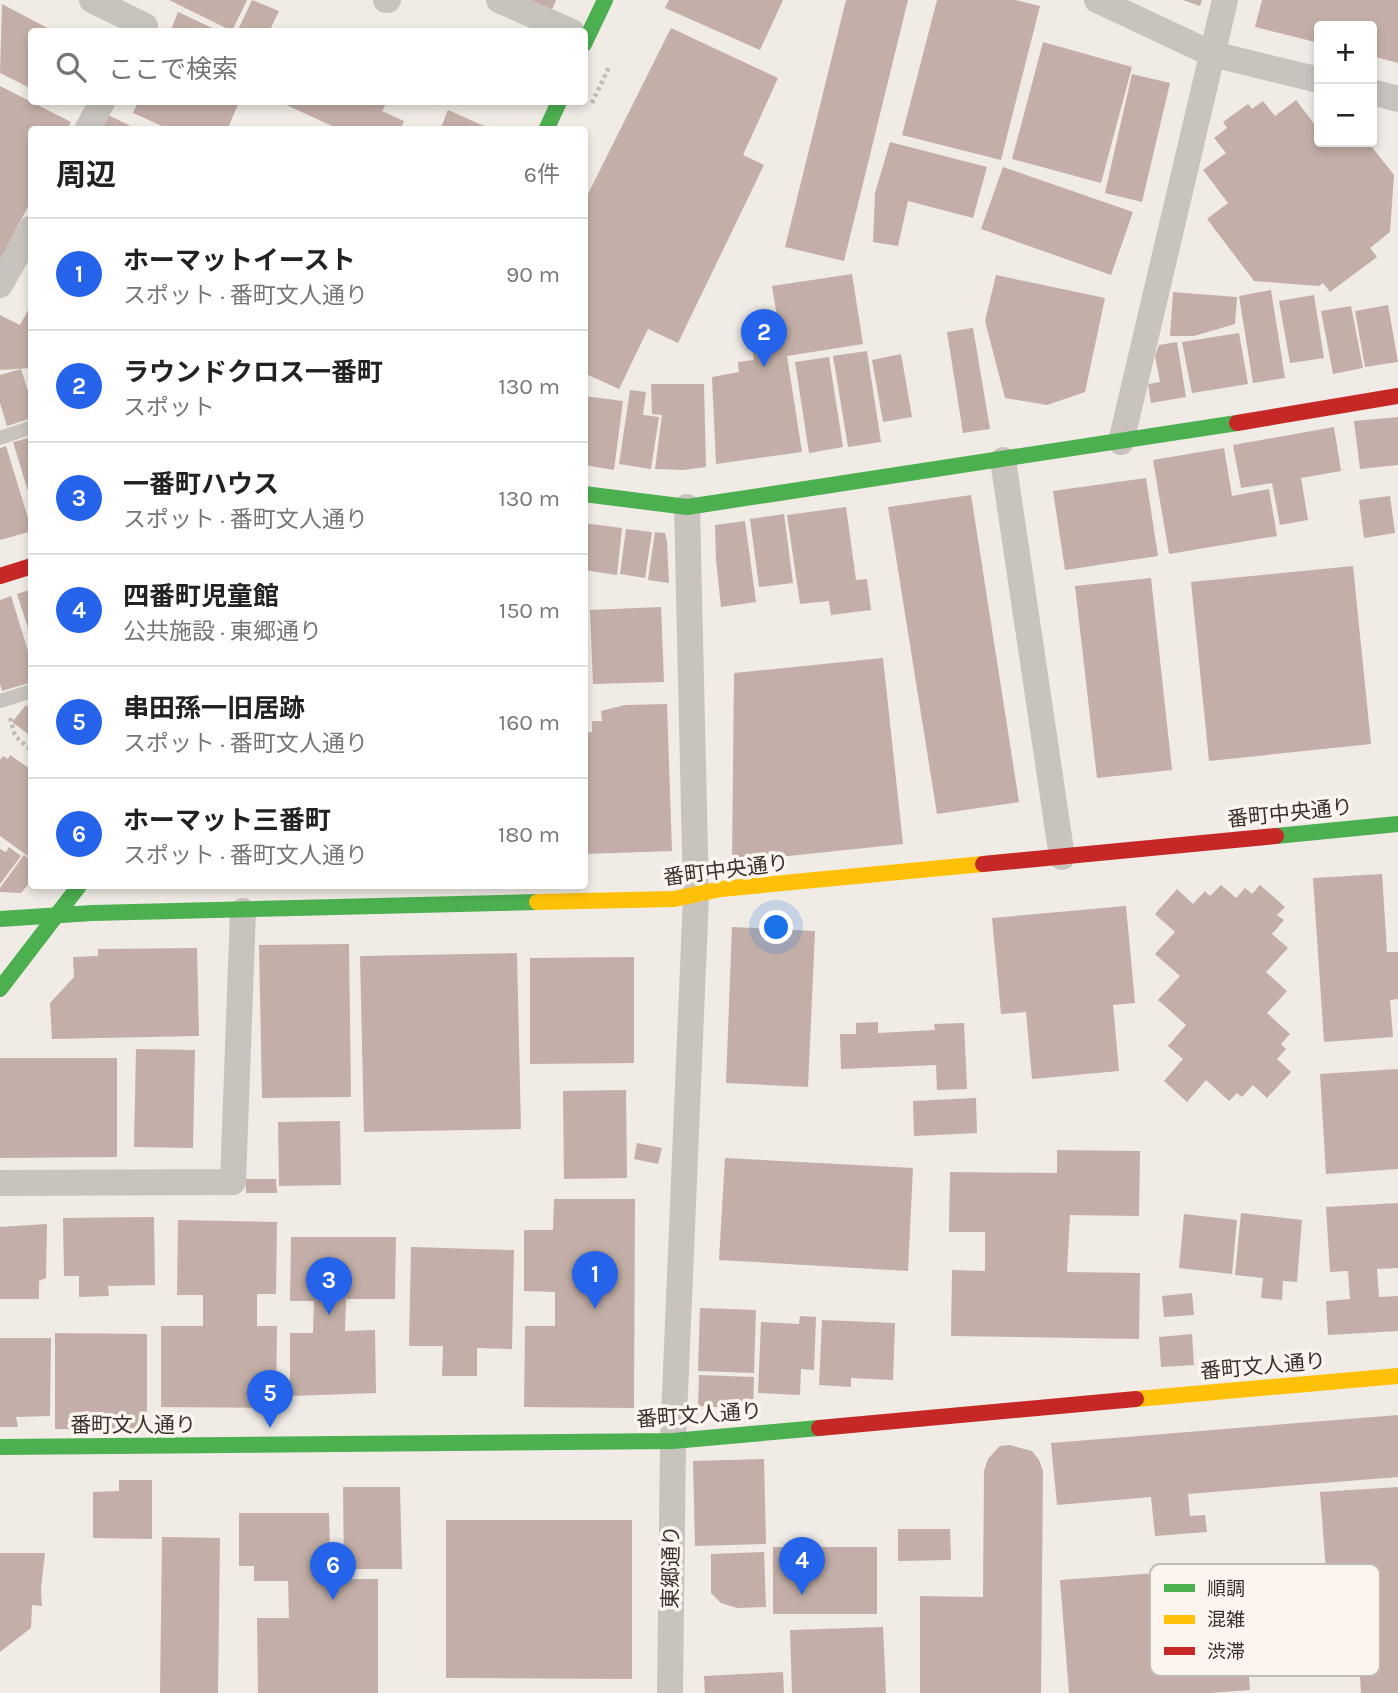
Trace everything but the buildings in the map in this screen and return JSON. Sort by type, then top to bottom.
[{"type":"street","points":[[92,0],[145,26],[144,28]]},
{"type":"street","points":[[499,0],[560,28]]},
{"type":"street","points":[[588,28],[605,0]]},
{"type":"street","points":[[1097,0],[1212,54],[1314,79]]},
{"type":"street","points":[[1121,442],[1225,0]]},
{"type":"street","points":[[1377,93],[1398,99]]},
{"type":"street","points":[[89,126],[100,105]]},
{"type":"street","points":[[548,126],[558,105]]},
{"type":"street","points":[[0,285],[28,235]]},
{"type":"street","points":[[588,495],[687,507],[1121,442],[1398,396]]},
{"type":"street","points":[[1003,460],[1062,857]]},
{"type":"street","name":"東郷通り","points":[[670,1693],[673,1441],[696,896],[687,507]]},
{"type":"street","points":[[0,576],[28,567]]},
{"type":"street","name":"番町中央通り","points":[[0,919],[92,913],[660,900],[696,896],[721,889],[1398,824]]},
{"type":"street","points":[[0,989],[77,889]]},
{"type":"street","points":[[0,1183],[233,1182],[243,911]]},
{"type":"street","name":"番町文人通り","points":[[0,1447],[673,1441],[1398,1376]]},
{"type":"lane","points":[[0,438],[28,428]]},
{"type":"lane","points":[[0,701],[28,692]]},
{"type":"path","points":[[12,724],[15,736],[28,747]]},
{"type":"traffic: fast","points":[[588,36],[605,0]]},
{"type":"traffic: fast","points":[[548,126],[558,105]]},
{"type":"traffic: fast","points":[[588,495],[687,507],[1237,423]]},
{"type":"traffic: fast","points":[[1276,836],[1398,824]]},
{"type":"traffic: fast","points":[[0,989],[77,889]]},
{"type":"traffic: fast","points":[[0,919],[92,913],[537,902]]},
{"type":"traffic: fast","points":[[0,1447],[673,1441],[819,1428]]},
{"type":"traffic: slow","points":[[537,902],[674,899],[721,889],[983,864]]},
{"type":"traffic: slow","points":[[1136,1399],[1398,1376]]},
{"type":"traffic: jam","points":[[1237,423],[1398,396]]},
{"type":"traffic: jam","points":[[0,576],[28,567]]},
{"type":"traffic: jam","points":[[983,864],[1276,836]]},
{"type":"traffic: jam","points":[[819,1428],[1136,1399]]},
{"type":"place","name":"ラウンドクロス一番町","points":[[764,367]]},
{"type":"place","name":"ホーマットイースト","points":[[595,1309]]},
{"type":"place","name":"一番町ハウス","points":[[329,1315]]},
{"type":"place","name":"串田孫一旧居跡","points":[[270,1428]]},
{"type":"place","name":"四番町児童館","points":[[802,1595]]},
{"type":"place","name":"ホーマット三番町","points":[[333,1600]]}]
